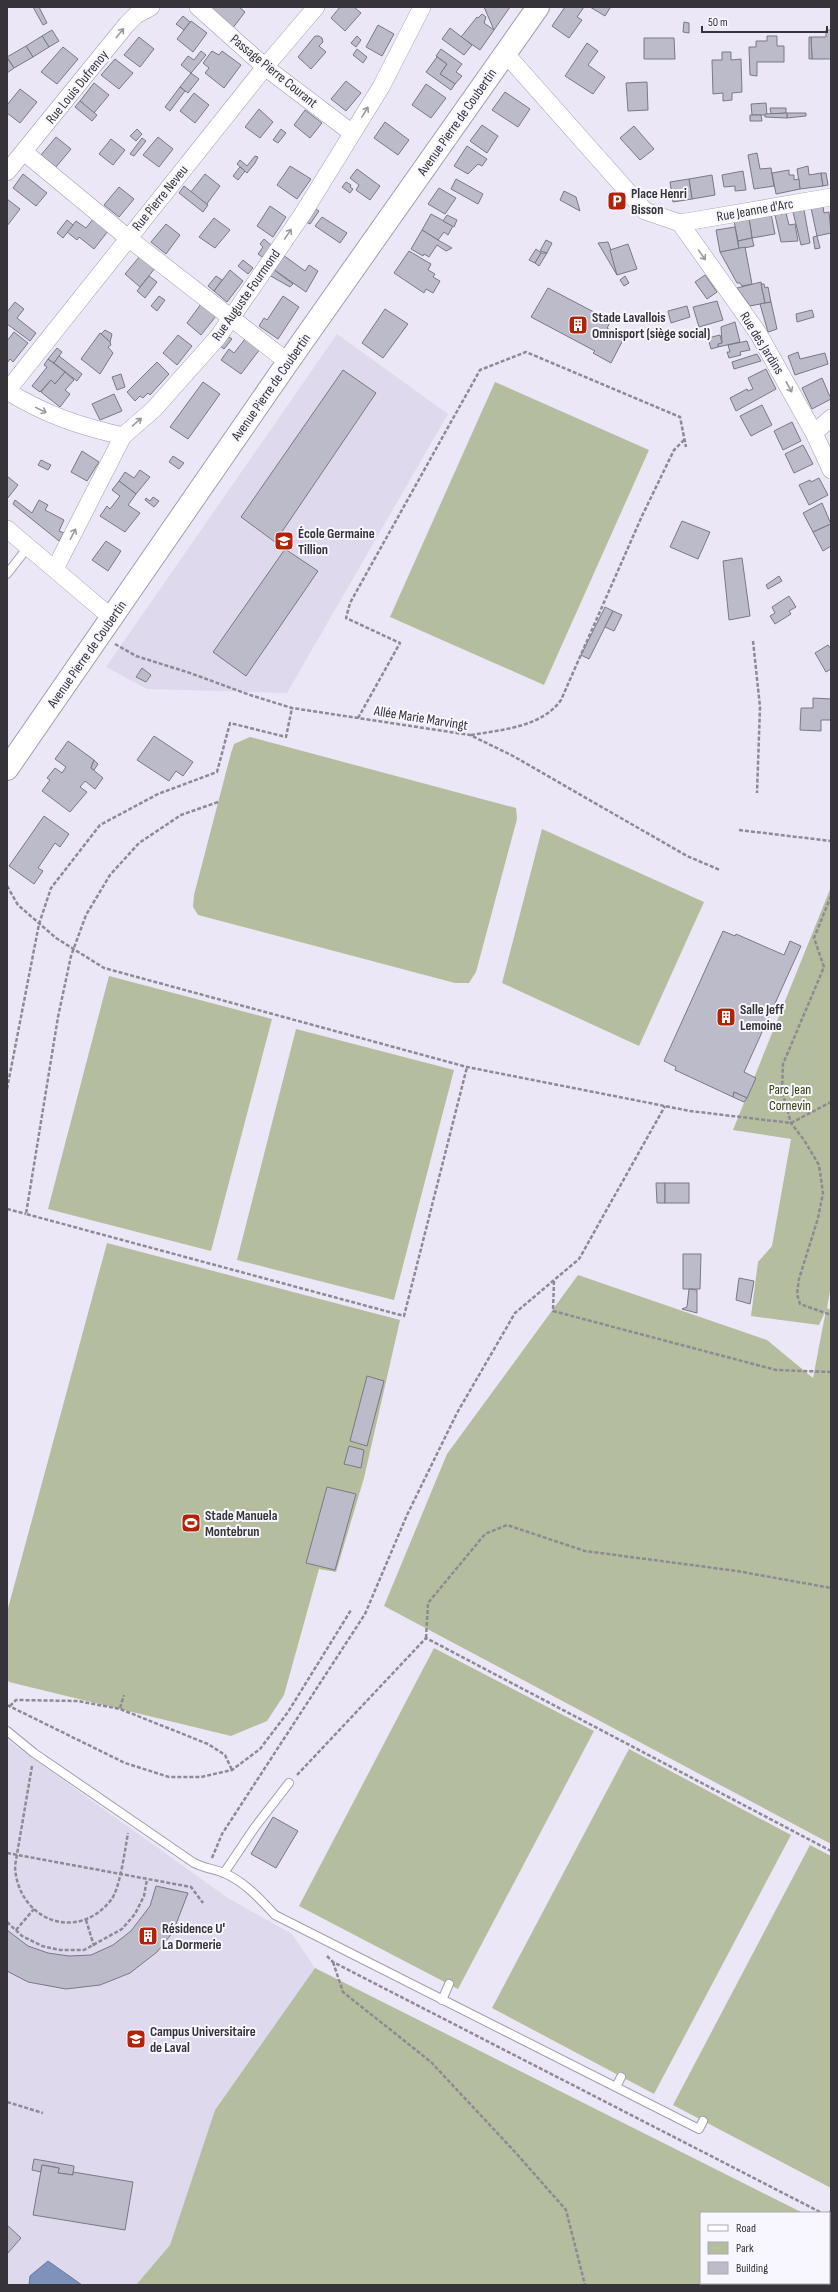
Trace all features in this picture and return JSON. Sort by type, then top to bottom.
[{"type":"street","name":"Rue Louis Dufrenoy","points":[[7,172],[127,24],[136,15],[151,7]]},
{"type":"street","name":"Passage Pierre Courant","points":[[198,7],[265,67],[352,133]]},
{"type":"street","name":"Rue Pierre Neveu","points":[[7,391],[265,67],[316,7]]},
{"type":"street","name":"Rue Auguste Fourmond","points":[[55,568],[123,436],[154,409],[218,337],[302,214],[381,87],[422,7]]},
{"type":"street","name":"Avenue Pierre de Coubertin","points":[[7,769],[288,362],[538,7]]},
{"type":"street","points":[[505,53],[645,211],[680,223]]},
{"type":"street","points":[[24,152],[128,238],[230,319],[288,362]]},
{"type":"street","name":"Rue Jeanne d'Arc","points":[[680,223],[831,197]]},
{"type":"street","name":"Rue des Jardins","points":[[680,223],[758,333],[814,433],[831,470]]},
{"type":"street","points":[[7,391],[40,410],[77,425],[123,436]]},
{"type":"street","points":[[814,433],[831,418]]},
{"type":"street","points":[[7,529],[55,568],[106,627]]},
{"type":"lane","points":[[7,574],[28,547]]},
{"type":"lane","points":[[7,1731],[34,1753],[194,1863],[207,1870],[224,1873],[255,1893],[275,1915],[699,2129],[703,2121]]},
{"type":"lane","points":[[224,1873],[255,1827],[289,1783]]},
{"type":"lane","points":[[442,2000],[449,1984]]},
{"type":"lane","points":[[616,2087],[621,2077]]},
{"type":"path","points":[[358,718],[400,643],[346,618],[350,603],[480,370],[526,352],[680,417],[686,447]]},
{"type":"path","points":[[470,735],[499,730],[537,720],[553,712],[561,700],[642,516],[674,450],[684,439]]},
{"type":"path","name":"Allée Marie Marvingt","points":[[106,627],[136,656],[292,708],[470,735],[513,756],[687,856],[720,870]]},
{"type":"path","points":[[753,641],[760,706],[757,793]]},
{"type":"path","points":[[7,1089],[39,924],[51,888],[100,825],[158,794],[217,772],[230,723],[286,737],[292,708]]},
{"type":"path","points":[[26,1214],[46,1082],[73,950],[86,915],[110,875],[139,843],[181,815],[218,802]]},
{"type":"path","points":[[739,830],[831,841]]},
{"type":"path","points":[[7,886],[18,905],[39,924],[73,950],[104,968],[467,1067],[665,1106],[791,1123],[831,1102]]},
{"type":"path","points":[[831,896],[814,938],[824,967],[783,1064],[782,1091],[791,1123],[804,1140],[819,1165],[823,1193],[818,1218],[799,1279],[797,1294],[800,1304],[831,1315]]},
{"type":"path","points":[[7,1209],[404,1316],[467,1067]]},
{"type":"path","points":[[207,1870],[222,1834],[365,1614],[407,1515],[457,1413],[515,1313],[579,1260],[665,1106]]},
{"type":"path","points":[[554,1281],[553,1311],[776,1370],[831,1372]]},
{"type":"path","points":[[289,1783],[426,1638],[428,1603],[485,1534],[507,1525],[585,1551],[737,1571],[831,1588]]},
{"type":"path","points":[[232,1770],[225,1755],[208,1744],[120,1708],[78,1702],[30,1700],[16,1700],[8,1706],[125,1763],[169,1777],[201,1777],[232,1770],[260,1749],[288,1712],[351,1610]]},
{"type":"path","points":[[426,1638],[831,1851]]},
{"type":"path","points":[[120,1708],[124,1695]]},
{"type":"path","points":[[34,1753],[17,1855],[16,1879],[19,1890],[34,1910],[51,1920],[62,1923],[78,1923],[86,1920],[104,1908],[112,1899],[117,1888],[131,1820]]},
{"type":"path","points":[[7,1853],[191,1887],[203,1903]]},
{"type":"path","points":[[7,1922],[22,1936],[42,1946],[60,1950],[84,1950],[94,1946],[122,1929],[136,1914],[144,1896],[147,1879]]},
{"type":"path","points":[[16,1930],[34,1910]]},
{"type":"path","points":[[86,1920],[94,1946]]},
{"type":"path","points":[[325,1954],[333,1962],[820,2212]]},
{"type":"path","points":[[333,1962],[343,1992],[431,2062],[515,2152],[566,2210],[585,2285]]},
{"type":"path","points":[[7,2102],[43,2113]]},
{"type":"shaded area","name":"École Germaine Tillion","points":[[337,334],[448,414],[287,693],[147,689],[106,667]]},
{"type":"shaded area","name":"Campus Universitaire de Laval","points":[[7,1740],[228,1898],[292,1934],[315,1968],[215,2110],[170,2245],[136,2285],[7,2285]]},
{"type":"green space","points":[[495,382],[649,450],[544,685],[390,617]]},
{"type":"green space","points":[[250,737],[516,808],[517,819],[476,972],[469,983],[455,983],[198,915],[193,907],[194,895],[231,753],[234,744]]},
{"type":"green space","points":[[542,829],[704,902],[639,1046],[502,983]]},
{"type":"green space","name":"Parc Jean Cornevin","points":[[831,887],[831,1285],[827,1308],[831,1310],[831,1844],[384,1606],[447,1454],[578,1275],[767,1340],[813,1378],[826,1310],[819,1325],[751,1316],[758,1262],[772,1246],[791,1139],[733,1130]]},
{"type":"green space","points":[[109,976],[272,1019],[211,1251],[48,1209]]},
{"type":"green space","points":[[296,1029],[454,1070],[394,1300],[237,1260]]},
{"type":"green space","name":"Stade Manuela Montebrun","points":[[107,1243],[400,1320],[364,1478],[336,1572],[319,1569],[284,1695],[267,1721],[231,1736],[9,1682],[7,1679],[7,1612]]},
{"type":"green space","points":[[434,1648],[594,1731],[458,1989],[299,1906]]},
{"type":"green space","points":[[629,1749],[791,1835],[654,2094],[492,2008]]},
{"type":"green space","points":[[810,1845],[831,1856],[831,2188],[673,2105]]},
{"type":"green space","points":[[315,1968],[801,2212],[700,2212],[700,2284],[830,2284],[830,2226],[831,2285],[136,2285],[170,2245],[215,2110]]},
{"type":"water","points":[[48,2261],[82,2285],[29,2285],[30,2276]]},
{"type":"building","points":[[33,7],[39,7],[47,23],[43,25]]},
{"type":"building","points":[[205,7],[239,7],[245,12],[232,29]]},
{"type":"building","points":[[340,7],[354,7],[361,13],[345,31],[331,18]]},
{"type":"building","points":[[484,7],[510,7],[494,30]]},
{"type":"building","points":[[565,7],[584,7],[577,17],[582,20],[569,38],[552,26]]},
{"type":"building","points":[[590,7],[609,7],[610,8],[605,16]]},
{"type":"building","points":[[482,14],[486,17],[484,23],[494,30],[480,50],[461,37],[477,17],[478,18]]},
{"type":"building","points":[[183,16],[190,22],[184,30],[176,24]]},
{"type":"building","points":[[191,21],[207,33],[193,52],[177,39]]},
{"type":"building","points":[[684,22],[689,23],[689,33],[683,32]]},
{"type":"building","points":[[378,25],[394,34],[382,56],[366,47]]},
{"type":"building","points":[[450,28],[472,45],[464,55],[442,39]]},
{"type":"building","points":[[52,30],[59,41],[49,47],[42,36]]},
{"type":"building","points":[[826,30],[831,30],[831,59],[812,59],[811,37],[826,37]]},
{"type":"building","points":[[42,36],[49,47],[33,57],[26,46]]},
{"type":"building","points":[[315,36],[322,38],[323,42],[319,46],[326,52],[311,69],[298,57]]},
{"type":"building","points":[[357,36],[361,40],[356,47],[351,43]]},
{"type":"building","points":[[767,36],[777,36],[777,46],[784,46],[784,62],[757,62],[757,76],[750,75],[749,47],[756,47],[756,41],[767,41]]},
{"type":"building","points":[[139,37],[154,49],[140,67],[124,55]]},
{"type":"building","points":[[809,37],[811,37],[812,59],[809,59]]},
{"type":"building","points":[[644,38],[674,38],[675,59],[644,59]]},
{"type":"building","points":[[587,43],[598,51],[588,65],[605,77],[593,94],[565,76]]},
{"type":"building","points":[[26,46],[33,57],[14,68],[7,57]]},
{"type":"building","points":[[63,47],[78,59],[57,84],[41,72]]},
{"type":"building","points":[[357,49],[367,57],[363,63],[353,55]]},
{"type":"building","points":[[441,49],[462,64],[456,72],[462,76],[455,84],[440,74],[447,64],[436,56]]},
{"type":"building","points":[[201,51],[206,55],[191,73],[181,65],[188,56],[194,60]]},
{"type":"building","points":[[212,51],[219,55],[222,51],[241,65],[224,88],[205,73],[209,68],[203,63]]},
{"type":"building","points":[[722,52],[731,52],[731,60],[741,59],[742,92],[732,93],[732,100],[723,101],[723,93],[713,94],[712,60],[722,60]]},
{"type":"building","points":[[437,57],[447,64],[440,74],[455,84],[451,90],[426,72]]},
{"type":"building","points":[[7,58],[14,68],[7,73]]},
{"type":"building","points":[[115,59],[133,73],[119,89],[101,75]]},
{"type":"building","points":[[191,73],[199,79],[188,93],[180,87]]},
{"type":"building","points":[[346,81],[361,93],[346,111],[331,99]]},
{"type":"building","points":[[647,82],[648,110],[628,111],[626,83]]},
{"type":"building","points":[[94,83],[109,95],[94,113],[80,101]]},
{"type":"building","points":[[426,84],[446,98],[431,118],[412,105]]},
{"type":"building","points":[[180,87],[185,91],[170,111],[165,107]]},
{"type":"building","points":[[20,89],[37,102],[20,123],[7,113],[7,105]]},
{"type":"building","points":[[505,92],[530,109],[518,127],[492,110]]},
{"type":"building","points":[[194,93],[209,105],[195,123],[180,111]]},
{"type":"building","points":[[80,101],[97,115],[92,121],[75,107]]},
{"type":"building","points":[[766,103],[767,115],[752,115],[751,104]]},
{"type":"building","points":[[770,108],[786,108],[786,113],[771,114]]},
{"type":"building","points":[[259,109],[273,122],[260,138],[245,127]]},
{"type":"building","points":[[305,110],[322,123],[310,138],[294,125]]},
{"type":"building","points":[[787,113],[806,113],[806,116],[787,118]]},
{"type":"building","points":[[787,113],[787,118],[765,117],[765,114]]},
{"type":"building","points":[[750,115],[761,115],[762,121],[750,121]]},
{"type":"building","points":[[385,122],[409,140],[398,155],[374,138]]},
{"type":"building","points":[[482,125],[498,136],[487,153],[470,141]]},
{"type":"building","points":[[634,126],[654,149],[640,160],[620,138]]},
{"type":"building","points":[[137,129],[142,134],[136,141],[130,136]]},
{"type":"building","points":[[281,129],[286,133],[278,143],[273,140]]},
{"type":"building","points":[[56,137],[71,149],[56,167],[41,155]]},
{"type":"building","points":[[158,137],[173,149],[159,167],[143,155]]},
{"type":"building","points":[[142,138],[146,141],[134,156],[130,154]]},
{"type":"building","points":[[111,139],[125,150],[113,165],[99,154]]},
{"type":"building","points":[[467,146],[487,159],[482,166],[478,164],[468,174],[454,166]]},
{"type":"building","points":[[757,153],[760,169],[771,168],[774,186],[754,189],[748,155]]},
{"type":"building","points":[[255,156],[258,157],[247,173],[237,164],[240,160],[247,166]]},
{"type":"building","points":[[290,166],[311,179],[297,199],[277,185]]},
{"type":"building","points":[[808,166],[809,175],[821,173],[823,186],[800,189],[797,169]]},
{"type":"building","points":[[240,167],[245,171],[238,180],[233,176]]},
{"type":"building","points":[[357,169],[380,186],[370,200],[356,190],[359,185],[350,178]]},
{"type":"building","points":[[789,170],[789,175],[794,175],[794,180],[799,179],[800,189],[776,194],[772,173]]},
{"type":"building","points":[[743,171],[746,190],[735,191],[735,186],[724,187],[722,175]]},
{"type":"building","points":[[821,173],[826,173],[828,185],[823,186]]},
{"type":"building","points":[[23,174],[47,193],[36,206],[13,188]]},
{"type":"building","points":[[205,174],[220,186],[206,205],[190,193]]},
{"type":"building","points":[[712,175],[715,195],[692,199],[689,179]]},
{"type":"building","points":[[456,179],[483,194],[478,204],[451,189]]},
{"type":"building","points":[[689,179],[692,199],[673,202],[670,182]]},
{"type":"building","points":[[346,182],[351,185],[350,187],[353,189],[350,193],[342,187]]},
{"type":"building","points":[[184,186],[208,205],[203,212],[179,193]]},
{"type":"building","points":[[119,187],[134,199],[119,217],[104,205]]},
{"type":"building","points":[[439,188],[456,198],[445,214],[428,204]]},
{"type":"building","points":[[564,191],[576,197],[580,211],[560,200]]},
{"type":"building","points":[[7,199],[20,209],[7,226]]},
{"type":"building","points":[[270,206],[286,217],[273,237],[257,226]]},
{"type":"building","points":[[823,206],[824,213],[829,212],[831,233],[817,236],[811,208]]},
{"type":"building","points":[[313,207],[319,211],[310,224],[304,221]]},
{"type":"building","points":[[804,210],[810,243],[801,245],[793,212]]},
{"type":"building","points":[[786,213],[789,225],[795,224],[798,241],[781,242],[775,215]]},
{"type":"building","points":[[431,214],[453,226],[448,235],[444,232],[438,240],[422,230]]},
{"type":"building","points":[[771,214],[775,234],[752,238],[749,218]]},
{"type":"building","points":[[447,215],[457,220],[454,227],[443,221]]},
{"type":"building","points":[[322,217],[347,233],[340,243],[315,226]]},
{"type":"building","points":[[214,218],[230,230],[215,248],[199,237]]},
{"type":"building","points":[[749,218],[752,238],[738,241],[734,221]]},
{"type":"building","points":[[93,219],[108,231],[94,249],[79,237],[77,240],[67,232],[76,221],[86,228]]},
{"type":"building","points":[[67,220],[73,225],[63,238],[57,233]]},
{"type":"building","points":[[166,224],[180,235],[166,254],[151,242]]},
{"type":"building","points":[[735,227],[739,249],[720,252],[716,230]]},
{"type":"building","points":[[422,230],[452,248],[446,251],[437,245],[429,257],[424,254],[423,256],[411,249]]},
{"type":"building","points":[[817,236],[820,248],[815,249],[813,237]]},
{"type":"building","points":[[752,238],[754,246],[739,249],[738,241]]},
{"type":"building","points":[[264,239],[273,247],[265,259],[258,254],[263,247],[260,244]]},
{"type":"building","points":[[546,240],[552,243],[547,253],[540,251]]},
{"type":"building","points":[[608,242],[611,250],[617,275],[598,243]]},
{"type":"building","points":[[628,244],[637,269],[617,275],[610,250]]},
{"type":"building","points":[[745,247],[752,284],[742,286],[740,283],[737,283],[720,252]]},
{"type":"building","points":[[536,249],[541,253],[535,263],[529,260]]},
{"type":"building","points":[[409,251],[431,264],[428,270],[435,274],[433,277],[440,281],[433,293],[426,289],[424,293],[394,273]]},
{"type":"building","points":[[541,253],[547,253],[539,266],[535,263]]},
{"type":"building","points":[[283,255],[305,271],[309,265],[318,271],[306,292],[273,269]]},
{"type":"building","points":[[140,256],[155,268],[140,287],[125,274]]},
{"type":"building","points":[[243,260],[253,268],[248,274],[238,266]]},
{"type":"building","points":[[273,269],[293,284],[290,287],[269,275]]},
{"type":"building","points":[[230,270],[243,281],[227,302],[214,291]]},
{"type":"building","points":[[705,275],[717,292],[707,299],[695,282]]},
{"type":"building","points":[[149,276],[157,282],[145,298],[137,291]]},
{"type":"building","points":[[216,276],[222,280],[214,291],[208,286]]},
{"type":"building","points":[[625,276],[629,283],[624,286],[620,280]]},
{"type":"building","points":[[761,282],[765,303],[750,306],[737,288]]},
{"type":"building","points":[[761,284],[764,284],[765,288],[768,287],[771,302],[765,303]]},
{"type":"building","name":"Stade Lavallois Omnisport (siège social)","points":[[548,288],[611,321],[607,328],[624,338],[611,363],[593,353],[595,351],[531,317]]},
{"type":"building","points":[[159,296],[165,300],[157,311],[151,306]]},
{"type":"building","points":[[283,296],[299,307],[278,339],[259,326],[264,318],[267,320]]},
{"type":"building","points":[[717,301],[723,320],[699,327],[693,307]]},
{"type":"building","points":[[15,302],[24,309],[17,318],[36,333],[30,341],[7,324],[7,312]]},
{"type":"building","points":[[771,302],[777,329],[768,332],[760,304]]},
{"type":"building","points":[[201,304],[216,316],[201,335],[187,323]]},
{"type":"building","points":[[687,306],[690,317],[671,323],[668,311]]},
{"type":"building","points":[[385,309],[408,324],[383,358],[362,343]]},
{"type":"building","points":[[812,310],[814,317],[797,322],[796,314]]},
{"type":"building","points":[[735,322],[740,342],[718,347],[718,344],[722,343],[721,327]]},
{"type":"building","points":[[105,330],[112,334],[110,342],[101,334]]},
{"type":"building","points":[[14,332],[28,343],[13,362],[10,359],[7,363],[7,341]]},
{"type":"building","points":[[100,333],[110,342],[111,345],[108,347],[113,353],[100,374],[81,359]]},
{"type":"building","points":[[178,335],[192,346],[177,365],[163,353]]},
{"type":"building","points":[[226,335],[232,339],[224,349],[219,345]]},
{"type":"building","points":[[720,335],[722,343],[718,344],[718,347],[711,349],[708,338]]},
{"type":"building","points":[[245,339],[260,349],[241,374],[221,360],[229,349],[234,353]]},
{"type":"building","points":[[747,341],[750,350],[740,352],[741,355],[729,358],[727,352],[730,352],[728,345]]},
{"type":"building","points":[[57,348],[62,352],[54,363],[48,359]]},
{"type":"building","points":[[798,352],[800,359],[825,353],[828,364],[795,375],[788,356]]},
{"type":"building","points":[[757,354],[761,361],[734,369],[732,362]]},
{"type":"building","points":[[59,356],[82,374],[77,381],[54,363]]},
{"type":"building","points":[[48,359],[65,372],[55,384],[51,380],[40,392],[32,386],[47,367],[44,365]]},
{"type":"building","points":[[157,362],[169,374],[150,395],[148,393],[143,398],[140,396],[135,401],[127,392]]},
{"type":"building","points":[[766,369],[776,389],[736,411],[730,398],[747,389],[748,391],[753,389],[748,378]]},
{"type":"building","points":[[343,370],[376,393],[275,542],[241,517]]},
{"type":"building","points":[[65,372],[74,380],[65,390],[70,394],[60,407],[41,392],[51,380],[55,384]]},
{"type":"building","points":[[121,374],[125,387],[117,390],[112,377]]},
{"type":"building","points":[[822,378],[831,399],[812,409],[802,388]]},
{"type":"building","points":[[203,382],[220,394],[188,439],[170,427]]},
{"type":"building","points":[[114,394],[122,411],[100,420],[92,404]]},
{"type":"building","points":[[762,405],[772,425],[751,436],[740,416]]},
{"type":"building","points":[[792,422],[801,441],[783,450],[774,431]]},
{"type":"building","points":[[803,445],[813,464],[794,473],[785,454]]},
{"type":"building","points":[[82,451],[99,462],[87,481],[71,472]]},
{"type":"building","points":[[173,456],[184,463],[179,469],[169,462]]},
{"type":"building","points":[[41,460],[51,465],[48,470],[38,465]]},
{"type":"building","points":[[140,470],[150,477],[136,494],[119,481],[125,472],[134,478]]},
{"type":"building","points":[[7,476],[18,485],[7,499]]},
{"type":"building","points":[[819,478],[828,495],[809,505],[799,485]]},
{"type":"building","points":[[119,481],[136,494],[128,505],[140,513],[125,532],[100,516],[107,506],[110,509],[120,496],[112,490]]},
{"type":"building","points":[[153,497],[159,501],[154,507],[145,500],[146,498],[150,501]]},
{"type":"building","points":[[15,500],[32,513],[39,500],[48,505],[45,510],[64,520],[59,531],[64,533],[59,541],[13,504]]},
{"type":"building","points":[[822,503],[831,524],[813,532],[803,513]]},
{"type":"building","points":[[682,521],[710,532],[698,559],[670,547]]},
{"type":"building","points":[[831,524],[831,546],[823,551],[813,532]]},
{"type":"building","points":[[106,541],[121,551],[108,571],[92,560]]},
{"type":"building","points":[[285,549],[318,571],[246,676],[213,652]]},
{"type":"building","points":[[742,558],[750,616],[729,620],[723,561]]},
{"type":"building","points":[[779,576],[782,581],[768,589],[766,585]]},
{"type":"building","points":[[789,596],[796,607],[789,611],[791,614],[775,624],[770,616],[775,613],[772,607]]},
{"type":"building","points":[[605,607],[613,611],[589,659],[581,655]]},
{"type":"building","points":[[613,611],[622,615],[614,631],[605,627]]},
{"type":"building","points":[[828,645],[831,649],[831,669],[826,672],[815,653]]},
{"type":"building","points":[[142,668],[151,675],[146,682],[136,677]]},
{"type":"building","points":[[813,698],[831,699],[831,720],[821,720],[821,731],[800,730],[801,708],[813,708]]},
{"type":"building","points":[[154,736],[193,762],[183,776],[176,771],[169,781],[137,760]]},
{"type":"building","points":[[68,741],[94,760],[91,768],[103,778],[95,789],[85,781],[80,787],[87,792],[70,812],[42,791],[50,780],[47,778],[55,768],[62,773],[66,767],[55,759]]},
{"type":"building","points":[[94,760],[98,764],[94,770],[91,768]]},
{"type":"building","points":[[44,816],[69,834],[60,847],[55,843],[38,868],[43,871],[34,884],[9,866]]},
{"type":"building","name":"Salle Jeff Lemoine","points":[[723,931],[735,936],[736,934],[784,955],[790,941],[801,946],[744,1072],[756,1078],[747,1098],[734,1092],[733,1097],[675,1070],[676,1067],[664,1061]]},
{"type":"building","points":[[734,1092],[747,1098],[744,1102],[733,1097]]},
{"type":"building","points":[[656,1183],[665,1183],[665,1203],[657,1203]]},
{"type":"building","points":[[665,1183],[689,1183],[689,1203],[665,1203]]},
{"type":"building","points":[[683,1254],[701,1254],[700,1289],[683,1289]]},
{"type":"building","points":[[739,1278],[754,1281],[750,1304],[736,1300]]},
{"type":"building","points":[[689,1289],[697,1290],[697,1313],[682,1309],[687,1307]]},
{"type":"building","points":[[367,1376],[384,1381],[367,1446],[350,1441]]},
{"type":"building","points":[[349,1446],[364,1450],[361,1468],[344,1464]]},
{"type":"building","points":[[327,1487],[356,1494],[335,1570],[306,1563]]},
{"type":"building","points":[[273,1817],[298,1831],[276,1868],[251,1854]]},
{"type":"building","name":"Résidence U' La Dormerie","points":[[156,1886],[188,1893],[173,1932],[157,1952],[130,1973],[100,1985],[66,1989],[28,1982],[7,1971],[7,1930],[28,1946],[48,1953],[69,1956],[91,1955],[113,1945],[131,1931],[150,1906]]},
{"type":"building","points":[[34,2159],[74,2166],[73,2175],[58,2173],[59,2168],[42,2165],[41,2172],[32,2170]]},
{"type":"building","points":[[42,2165],[59,2168],[58,2173],[73,2175],[73,2172],[133,2182],[125,2230],[33,2215]]},
{"type":"building","points":[[7,2225],[21,2238],[7,2254]]},
{"type":"place","name":"Place Henri Bisson","points":[[617,201]]},
{"type":"place","name":"Stade Lavallois Omnisport (siège social)","points":[[578,325]]},
{"type":"place","name":"École Germaine Tillion","points":[[284,541]]},
{"type":"place","name":"Salle Jeff Lemoine","points":[[726,1017]]},
{"type":"place","name":"Stade Manuela Montebrun","points":[[191,1523]]},
{"type":"place","name":"Résidence U' La Dormerie","points":[[148,1936]]},
{"type":"place","name":"Campus Universitaire de Laval","points":[[136,2039]]}]
